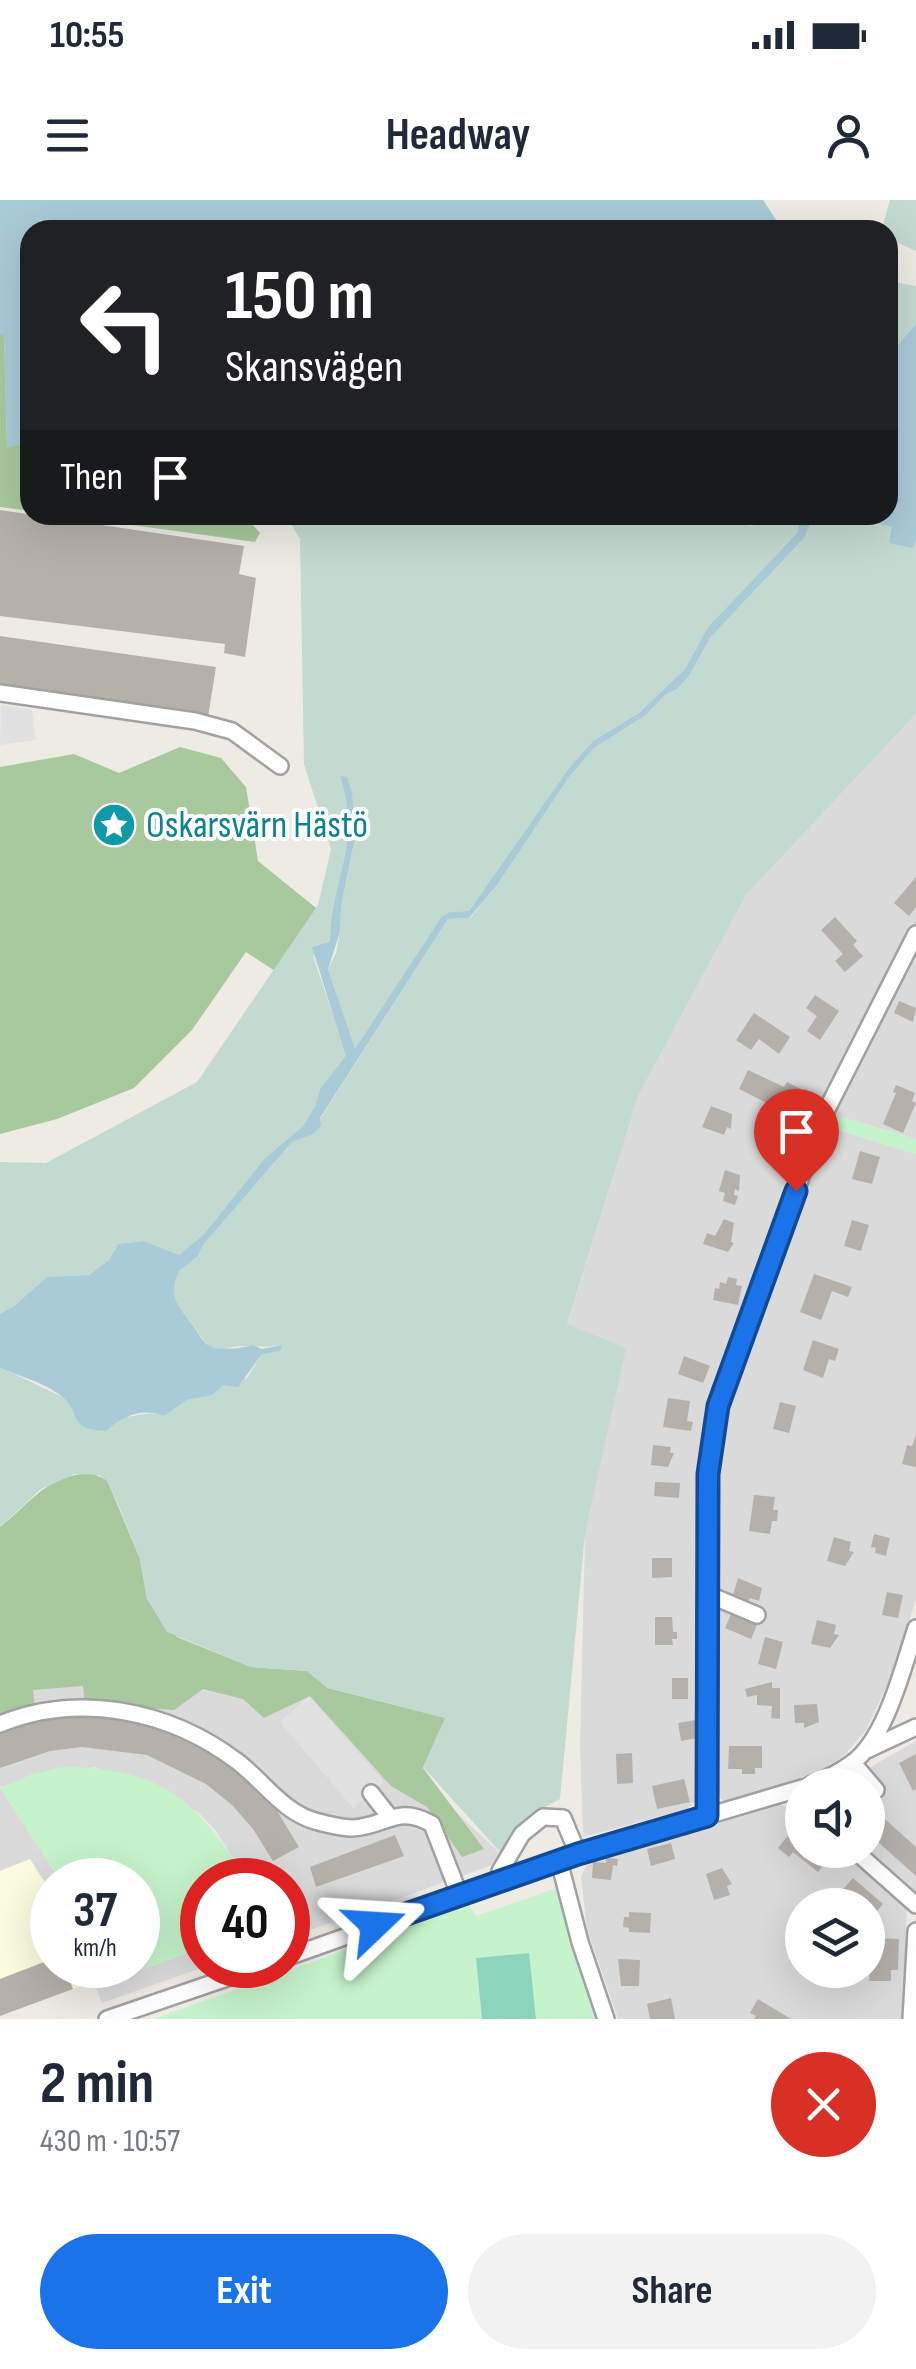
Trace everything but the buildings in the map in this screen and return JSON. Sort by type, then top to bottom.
[{"type":"street","points":[[0,693],[194,721],[232,731],[280,766]]},
{"type":"street","points":[[707,1816],[708,1474],[718,1406],[822,1119],[916,934]]},
{"type":"street","points":[[707,1594],[757,1616]]},
{"type":"street","points":[[867,1750],[891,1703],[916,1628]]},
{"type":"street","points":[[0,1724],[45,1711],[82,1707],[165,1721],[239,1763],[282,1804],[312,1821],[352,1828],[390,1816],[415,1814],[432,1824],[459,1894]]},
{"type":"street","points":[[844,1768],[867,1750],[916,1727]]},
{"type":"street","points":[[853,1763],[857,1768]]},
{"type":"street","points":[[372,1793],[390,1816]]},
{"type":"street","points":[[310,1949],[559,1860],[785,1795]]},
{"type":"street","points":[[503,1880],[500,1871],[522,1834],[543,1818],[563,1818],[578,1854]]},
{"type":"street","points":[[559,1860],[580,1942],[606,2019]]},
{"type":"street","points":[[874,1868],[916,1905]]},
{"type":"street","points":[[911,2019],[916,1931]]},
{"type":"street","points":[[111,2018],[198,1988]]},
{"type":"shaded area","points":[[890,200],[916,200],[916,251],[898,243],[898,220],[884,220]]},
{"type":"shaded area","points":[[898,283],[916,286],[916,324],[898,345]]},
{"type":"shaded area","points":[[292,525],[799,525],[798,532],[708,627],[685,669],[639,713],[593,741],[569,768],[469,911],[442,916],[355,1050],[328,969],[336,953],[355,837],[346,794],[346,865],[330,942],[313,956],[347,1056],[320,1089],[303,1126],[265,1158],[204,1234],[179,1255],[144,1241],[118,1244],[109,1260],[89,1275],[47,1277],[0,1314],[0,1162],[46,1163],[197,1082],[318,905],[331,849],[304,764],[300,539]]},
{"type":"shaded area","points":[[810,525],[884,525],[893,527],[911,548],[916,541],[916,714],[746,895],[639,1094],[567,1324],[626,1348],[585,1534],[560,1799],[525,1820],[502,1854],[423,1767],[445,1718],[328,1688],[307,1671],[251,1667],[167,1632],[147,1599],[140,1559],[120,1509],[107,1481],[99,1475],[75,1474],[41,1489],[0,1527],[0,1368],[103,1412],[124,1417],[152,1413],[164,1416],[187,1400],[213,1395],[223,1385],[247,1378],[262,1354],[281,1345],[223,1350],[209,1346],[176,1303],[174,1289],[179,1271],[198,1256],[203,1245],[292,1142],[314,1134],[448,919],[470,918],[497,885],[567,778],[594,748],[646,715],[665,695],[677,689],[689,676],[710,638],[805,537]]},
{"type":"shaded area","points":[[1,705],[32,710],[36,740],[0,745]]},
{"type":"shaded area","points":[[916,714],[916,923],[811,1121],[712,1397],[698,1478],[700,1796],[687,1809],[583,1837],[580,1746],[585,1534],[625,1349],[567,1325],[639,1094],[746,895]]},
{"type":"shaded area","points":[[916,951],[916,1139],[831,1114]]},
{"type":"shaded area","points":[[825,1126],[916,1154],[916,1600],[888,1683],[866,1730],[844,1755],[825,1768],[785,1768],[785,1784],[724,1801],[713,1793],[715,1471],[728,1408]]},
{"type":"shaded area","points":[[59,1668],[331,1696],[501,1854],[490,1866],[310,1930],[310,1858],[233,1858],[198,1812],[94,1767],[0,1787],[0,1697]],"holes":[[[309,1697],[383,1782],[354,1807],[280,1722]]]},
{"type":"shaded area","points":[[310,1697],[383,1783],[353,1808],[280,1722]]},
{"type":"shaded area","points":[[916,1741],[916,1893],[885,1866],[885,1768],[869,1768]]},
{"type":"shaded area","points":[[0,1788],[46,1858],[30,1858],[0,1871]]},
{"type":"shaded area","points":[[785,1806],[785,1868],[865,1868],[907,1905],[902,2019],[618,2019],[587,1929],[581,1877],[590,1858]]},
{"type":"shaded area","points":[[30,1859],[30,1977],[27,1969],[0,1979],[0,1871]]},
{"type":"shaded area","points":[[180,1956],[180,1976],[160,1983],[160,1963]]},
{"type":"shaded area","points":[[34,1988],[76,1988],[39,2002]]},
{"type":"shaded area","points":[[96,1988],[145,1988],[102,2003]]},
{"type":"green space","points":[[4,334],[7,447],[20,444],[20,510],[0,507],[0,335]]},
{"type":"green space","points":[[132,525],[253,525],[260,533],[255,542]]},
{"type":"green space","points":[[180,747],[221,758],[246,787],[258,861],[321,912],[275,971],[246,952],[192,1030],[134,1088],[57,1119],[0,1134],[0,767],[74,754],[119,773]]},
{"type":"green space","points":[[831,1114],[916,1139],[916,1154],[825,1126]]},
{"type":"green space","points":[[91,1473],[107,1480],[140,1559],[147,1599],[177,1637],[251,1667],[307,1671],[328,1688],[446,1718],[423,1768],[484,1849],[462,1857],[427,1807],[391,1786],[310,1696],[264,1718],[243,1699],[203,1689],[174,1710],[85,1705],[83,1686],[33,1690],[35,1710],[0,1721],[0,1527],[50,1485]]},
{"type":"green space","points":[[62,1767],[126,1773],[173,1794],[211,1829],[233,1858],[180,1858],[180,1956],[160,1963],[160,1858],[46,1858],[0,1788]]},
{"type":"green space","points":[[557,1888],[569,1940],[596,2019],[536,2019],[528,1953],[476,1958],[482,2019],[154,2019],[240,1988],[310,1988],[310,1963],[469,1906],[476,1916]]},
{"type":"green space","points":[[529,1953],[536,2019],[482,2019],[476,1958]]},
{"type":"water","points":[[0,200],[763,200],[776,220],[20,220],[20,445],[7,448],[4,335],[0,335]]},
{"type":"water","points":[[916,324],[916,541],[912,548],[889,543],[892,527],[883,525],[898,525],[898,345]]},
{"type":"water","points":[[799,525],[810,525],[805,537],[710,638],[689,676],[646,715],[594,748],[568,778],[497,885],[469,918],[448,919],[320,1118],[321,1125],[314,1134],[292,1142],[203,1245],[198,1256],[179,1271],[174,1289],[177,1303],[206,1344],[226,1349],[282,1345],[280,1351],[262,1354],[238,1387],[223,1385],[213,1395],[187,1400],[164,1416],[133,1414],[106,1431],[79,1423],[67,1401],[53,1390],[0,1368],[0,1314],[47,1277],[89,1275],[109,1260],[118,1244],[144,1241],[179,1255],[204,1234],[265,1158],[303,1126],[320,1089],[346,1056],[312,947],[330,942],[347,842],[346,800],[340,776],[347,777],[352,792],[355,837],[340,932],[328,969],[355,1049],[442,916],[469,911],[569,768],[593,741],[639,713],[685,669],[708,627],[798,532]]},
{"type":"place","name":"Oskarsvärn Hästö","points":[[114,825]]},
{"type":"route","points":[[375,1925],[578,1854],[707,1816],[708,1474],[718,1406],[796,1191]]}]
